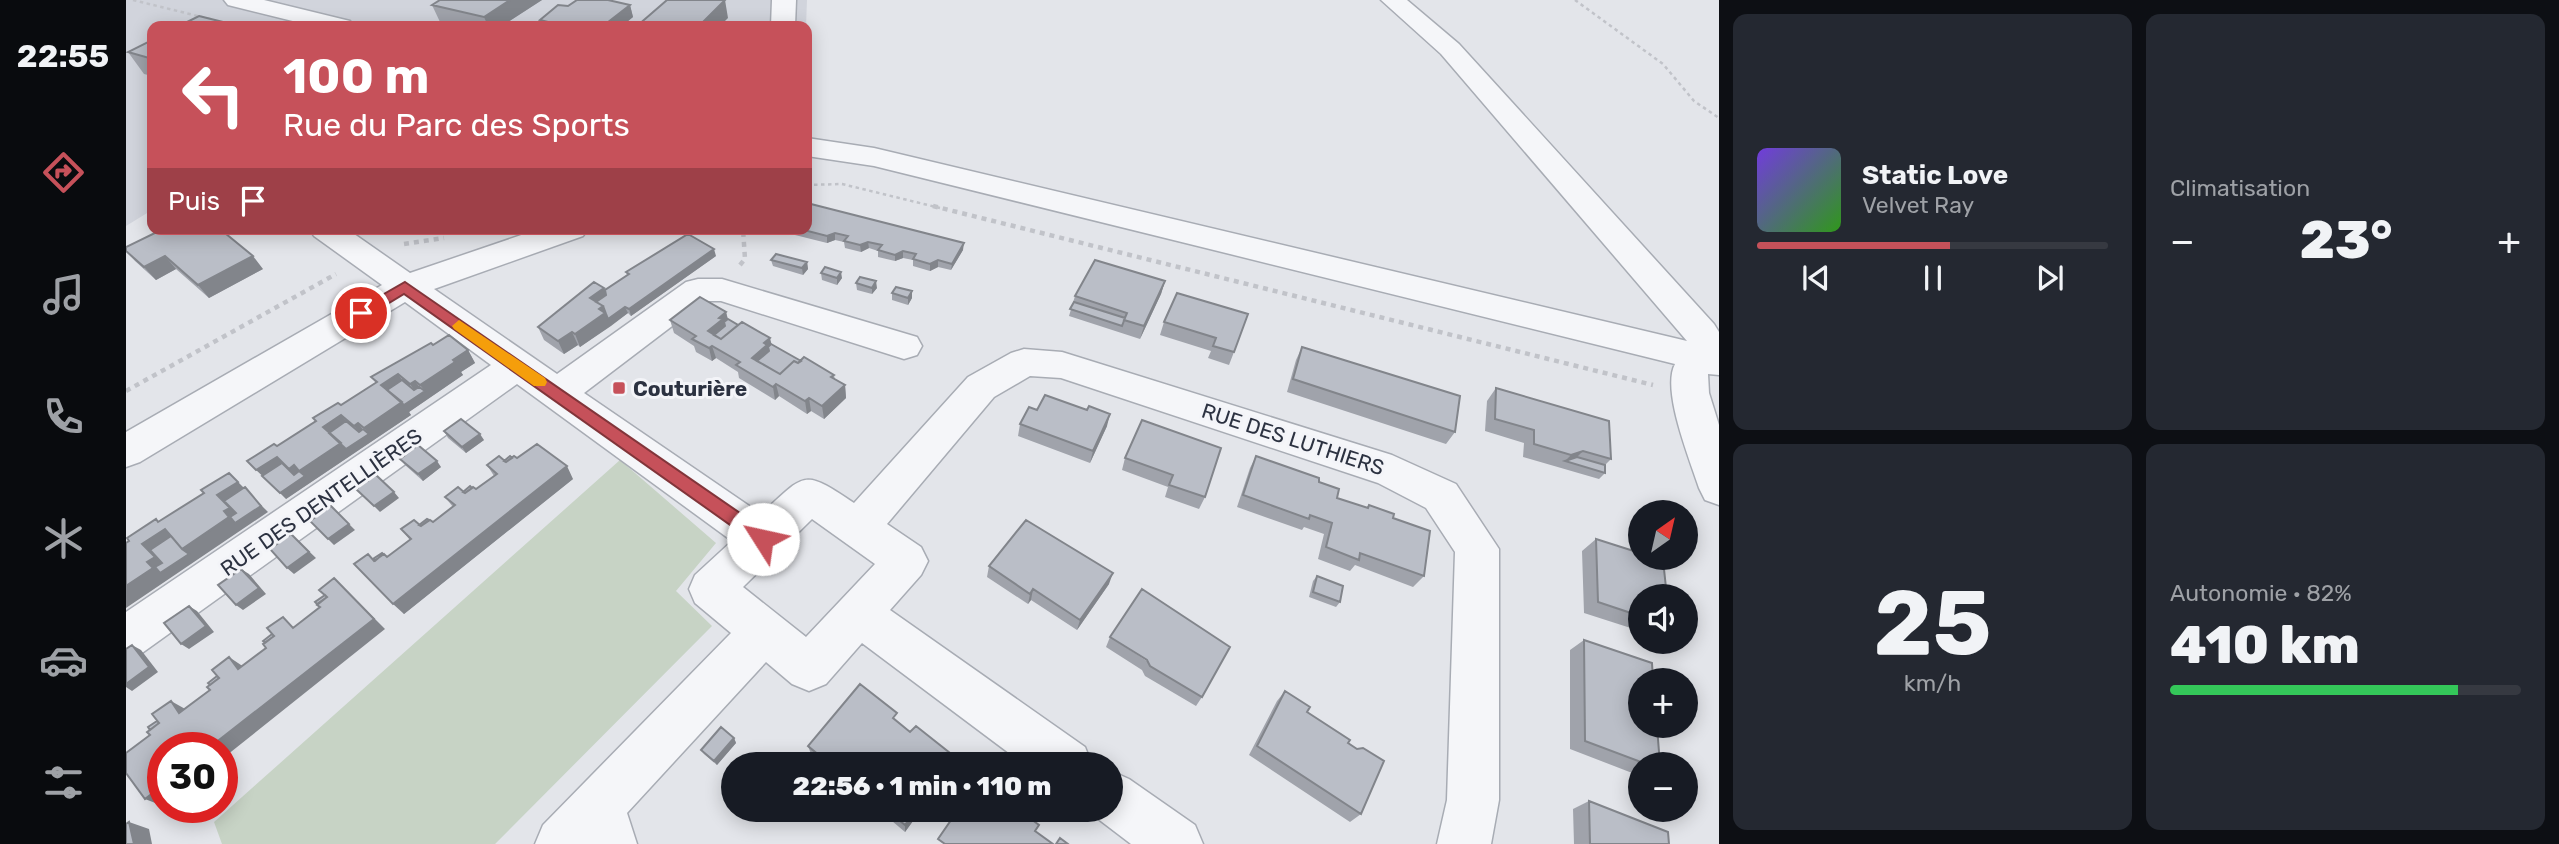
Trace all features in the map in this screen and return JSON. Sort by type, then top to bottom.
[{"type":"street","points":[[236,0],[321,21]]},
{"type":"street","points":[[783,21],[784,0]]},
{"type":"street","points":[[1393,0],[1450,49],[1702,333],[1710,360]]},
{"type":"street","points":[[812,148],[887,160],[1710,360]]},
{"type":"street","points":[[333,235],[763,539]]},
{"type":"street","points":[[126,451],[405,287],[555,235]]},
{"type":"street","points":[[556,394],[698,290],[722,290],[904,346]]},
{"type":"street","points":[[1710,360],[1690,371],[1690,393],[1719,488]]},
{"type":"street","name":"RUE DES LUTHIERS","points":[[858,528],[981,387],[1024,362],[1062,365],[1392,471],[1441,496],[1477,549],[1473,800],[1464,844]]},
{"type":"street","name":"RUE DES DENTELLIÈRES","points":[[126,638],[516,366]]},
{"type":"street","points":[[810,495],[858,528],[906,561],[809,668],[711,589],[810,495]]},
{"type":"street","points":[[859,614],[1049,752]]},
{"type":"street","points":[[562,844],[605,825],[764,632]]},
{"type":"street","points":[[1123,806],[1177,844]]},
{"type":"path","points":[[133,0],[214,20]]},
{"type":"path","points":[[1575,0],[1664,64],[1694,101],[1719,118]]},
{"type":"path","points":[[812,185],[842,184],[1657,386]]},
{"type":"path","points":[[126,391],[388,245],[429,242],[450,236]]},
{"type":"shaded area","points":[[126,0],[807,0],[806,21],[147,21],[147,213],[126,226]]},
{"type":"green space","points":[[620,460],[716,543],[676,591],[712,626],[495,844],[222,844],[214,823],[238,823],[238,801]]},
{"type":"building","points":[[440,0],[510,0],[484,17],[432,5]]},
{"type":"building","points":[[577,0],[608,0],[630,5],[609,21],[540,20],[558,5],[568,6]]},
{"type":"building","points":[[667,0],[725,0],[704,21],[643,21]]},
{"type":"building","points":[[199,16],[219,21],[189,21]]},
{"type":"building","points":[[147,42],[147,57],[128,52]]},
{"type":"building","points":[[812,204],[964,243],[952,264],[938,260],[930,264],[913,259],[916,254],[903,251],[895,255],[878,250],[882,245],[868,242],[860,245],[844,241],[848,236],[835,233],[827,236],[812,232]]},
{"type":"building","points":[[151,235],[227,235],[253,256],[198,285],[165,256],[144,267],[126,251],[126,247]]},
{"type":"building","points":[[686,235],[714,249],[629,309],[625,307],[608,319],[603,306],[596,302],[606,295],[605,290],[629,274],[626,272]]},
{"type":"building","points":[[776,254],[807,262],[802,268],[771,260]]},
{"type":"building","points":[[1095,260],[1165,281],[1144,326],[1124,320],[1127,313],[1075,296]]},
{"type":"building","points":[[825,267],[841,272],[837,278],[821,273]]},
{"type":"building","points":[[860,277],[876,281],[872,288],[856,283]]},
{"type":"building","points":[[594,282],[604,288],[590,298],[603,306],[599,309],[605,313],[575,334],[572,332],[558,341],[538,327]]},
{"type":"building","points":[[896,287],[912,291],[908,298],[892,293]]},
{"type":"building","points":[[1177,293],[1248,314],[1234,352],[1213,346],[1216,338],[1164,322]]},
{"type":"building","points":[[700,297],[726,312],[719,318],[723,319],[708,331],[721,339],[742,322],[770,338],[764,343],[767,345],[752,358],[780,374],[794,361],[798,363],[804,357],[845,385],[822,406],[809,398],[805,401],[776,384],[773,387],[736,365],[740,362],[712,346],[709,348],[692,339],[696,336],[670,320]]},
{"type":"building","points":[[1074,302],[1125,318],[1122,326],[1070,309]]},
{"type":"building","points":[[728,319],[738,325],[721,339],[714,335],[725,326],[724,322]]},
{"type":"building","points":[[449,335],[468,350],[420,385],[415,381],[410,384],[398,374],[381,385],[402,402],[364,428],[358,423],[354,426],[341,415],[323,427],[341,443],[299,471],[294,465],[289,469],[277,457],[256,470],[247,461],[274,444],[277,446],[316,421],[313,418],[338,403],[341,405],[377,382],[371,377]]},
{"type":"building","points":[[771,344],[801,361],[794,361],[780,374],[757,361],[769,351]]},
{"type":"building","points":[[1302,347],[1460,396],[1455,432],[1293,379]]},
{"type":"building","points":[[402,380],[414,390],[419,387],[425,391],[404,405],[387,390]]},
{"type":"building","points":[[1496,388],[1609,421],[1611,459],[1583,451],[1571,455],[1534,444],[1534,430],[1495,419]]},
{"type":"building","points":[[1045,395],[1087,410],[1089,406],[1110,414],[1093,451],[1020,424],[1029,407],[1037,410]]},
{"type":"building","points":[[461,419],[480,434],[462,447],[444,431]]},
{"type":"building","points":[[1142,420],[1221,448],[1205,497],[1169,485],[1173,475],[1125,458]]},
{"type":"building","points":[[346,421],[359,432],[363,429],[369,434],[346,449],[329,433]]},
{"type":"building","points":[[537,444],[567,466],[393,604],[354,564],[368,554],[374,561],[384,554],[387,557],[411,539],[401,529],[414,520],[421,526],[430,520],[433,522],[455,505],[445,497],[458,487],[465,493],[473,487],[476,489],[497,474],[487,465],[499,456],[506,462]]},
{"type":"building","points":[[418,445],[437,461],[418,474],[400,459]]},
{"type":"building","points":[[1256,456],[1319,478],[1319,482],[1339,489],[1337,498],[1368,508],[1369,505],[1394,514],[1393,518],[1430,531],[1424,576],[1360,553],[1359,560],[1326,547],[1332,523],[1310,515],[1309,519],[1243,495]]},
{"type":"building","points":[[1577,457],[1605,465],[1605,473],[1565,461]]},
{"type":"building","points":[[282,463],[294,475],[299,471],[305,476],[280,493],[262,476]]},
{"type":"building","points":[[229,473],[238,482],[217,495],[230,508],[224,511],[229,517],[182,549],[165,529],[142,544],[155,557],[147,562],[153,568],[126,586],[127,538],[204,493],[201,490]]},
{"type":"building","points":[[376,475],[394,492],[374,506],[356,489]]},
{"type":"building","points":[[245,487],[261,506],[235,523],[230,517],[236,513],[224,501]]},
{"type":"building","points":[[331,506],[349,524],[328,539],[310,521]]},
{"type":"building","points":[[1026,520],[1113,573],[1080,620],[1033,589],[1030,594],[989,566]]},
{"type":"building","points":[[291,534],[309,552],[287,568],[270,549]]},
{"type":"building","points":[[171,536],[189,554],[160,573],[155,567],[162,563],[150,550]]},
{"type":"building","points":[[1596,539],[1628,549],[1628,570],[1664,570],[1666,584],[1628,584],[1628,612],[1598,602]]},
{"type":"building","points":[[241,569],[259,588],[236,605],[218,585]]},
{"type":"building","points":[[1317,576],[1343,586],[1340,602],[1313,592]]},
{"type":"building","points":[[334,578],[374,619],[229,732],[147,732],[159,723],[152,714],[171,701],[179,713],[210,690],[207,687],[219,678],[212,670],[229,657],[238,669],[266,648],[263,644],[274,636],[267,628],[283,617],[293,628],[320,607],[317,605],[327,597],[319,590]]},
{"type":"building","points":[[1142,589],[1230,647],[1202,697],[1150,666],[1147,660],[1110,637]]},
{"type":"building","points":[[325,595],[327,597],[317,604],[315,602]]},
{"type":"building","points":[[189,606],[206,626],[181,644],[164,623]]},
{"type":"building","points":[[272,634],[274,636],[265,643],[263,641]]},
{"type":"building","points":[[1584,640],[1652,663],[1652,668],[1628,668],[1628,738],[1658,738],[1659,752],[1628,752],[1628,757],[1585,741]]},
{"type":"building","points":[[132,645],[149,667],[126,684],[126,649]]},
{"type":"building","points":[[217,676],[219,678],[210,685],[208,683]]},
{"type":"building","points":[[860,684],[897,713],[893,718],[910,732],[916,726],[949,752],[815,752],[808,746]]},
{"type":"building","points":[[1285,691],[1310,707],[1307,712],[1350,740],[1348,743],[1357,749],[1363,748],[1384,761],[1361,814],[1257,746]]},
{"type":"building","points":[[157,721],[159,723],[150,730],[148,727]]},
{"type":"building","points":[[721,727],[734,738],[714,761],[701,750]]},
{"type":"building","points":[[147,737],[145,799],[126,773],[126,753]]},
{"type":"building","points":[[1589,801],[1628,816],[1628,822],[1643,822],[1668,832],[1669,844],[1590,844]]},
{"type":"building","points":[[129,822],[134,844],[126,844],[126,824]]},
{"type":"building","points":[[950,822],[1035,822],[1039,825],[1035,831],[1053,844],[945,844],[938,839]]},
{"type":"building","points":[[1060,838],[1068,844],[1056,844]]},
{"type":"slow traffic","points":[[459,326],[539,382]]},
{"type":"place","name":"Couturière","points":[[619,388]]},
{"type":"route","points":[[361,313],[405,287],[763,539]]}]
